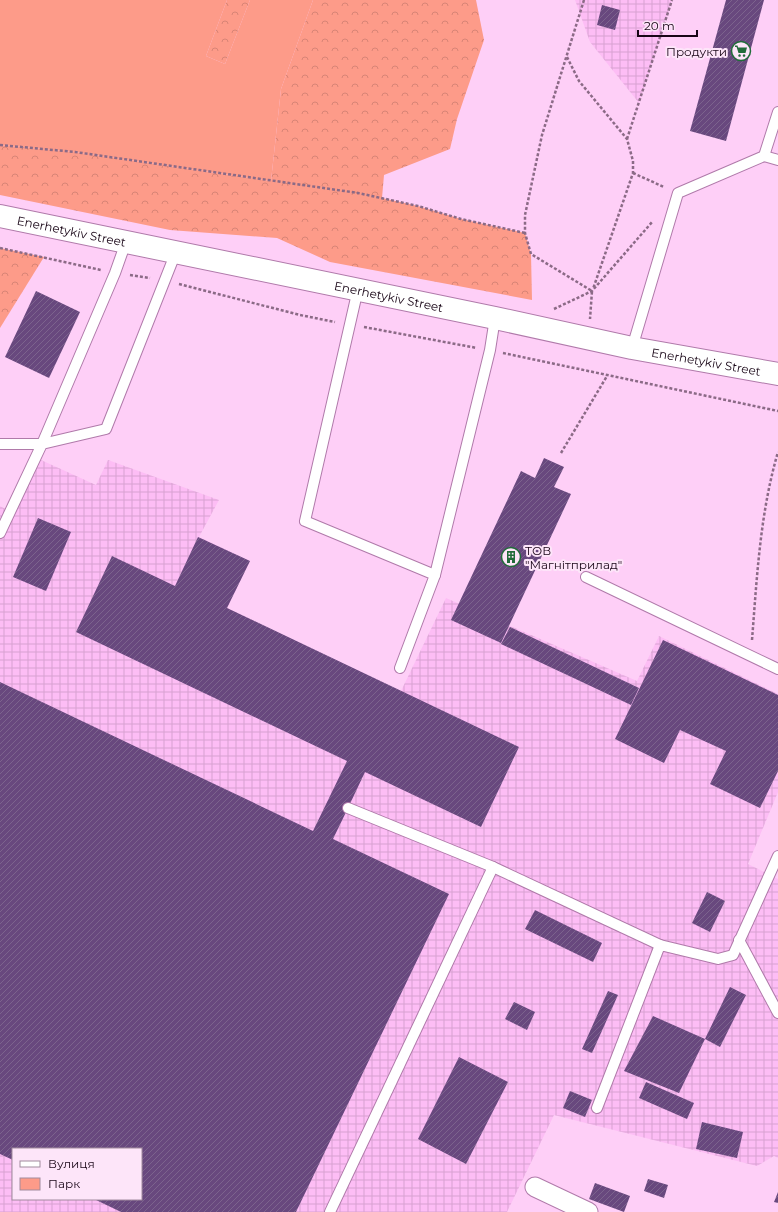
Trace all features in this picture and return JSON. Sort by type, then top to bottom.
[{"type":"main road","name":"Enerhetykiv Street","points":[[0,216],[495,318],[632,348],[778,374]]},
{"type":"street","points":[[535,1187],[588,1212]]},
{"type":"lane","points":[[764,156],[778,112]]},
{"type":"lane","points":[[632,348],[678,193],[764,156],[778,160]]},
{"type":"lane","points":[[0,533],[42,444],[115,273],[126,242]]},
{"type":"lane","points":[[0,444],[42,444],[106,429],[176,252]]},
{"type":"lane","points":[[358,290],[305,521],[436,575]]},
{"type":"lane","points":[[400,668],[436,575],[490,350],[495,318]]},
{"type":"lane","points":[[586,577],[778,669]]},
{"type":"lane","points":[[348,808],[493,867],[660,945],[718,959],[733,955],[778,856]]},
{"type":"lane","points":[[330,1212],[493,867]]},
{"type":"lane","points":[[739,940],[778,1013]]},
{"type":"lane","points":[[597,1108],[660,945]]},
{"type":"path","points":[[584,0],[542,136],[525,215],[525,233],[531,254],[592,291]]},
{"type":"path","points":[[627,139],[672,0]]},
{"type":"path","points":[[567,57],[580,81],[627,139],[633,161],[634,173],[592,291],[589,339]]},
{"type":"path","points":[[0,145],[75,152],[358,193],[418,206],[461,219],[525,233]]},
{"type":"path","points":[[634,173],[678,193]]},
{"type":"path","points":[[523,324],[592,291],[658,216]]},
{"type":"path","points":[[0,248],[115,273],[164,280],[300,315],[490,350],[778,411]]},
{"type":"path","points":[[561,453],[607,376]]},
{"type":"path","points":[[751,655],[759,544],[772,473],[778,452]]},
{"type":"shaded area","points":[[575,0],[672,0],[639,103],[590,42]]},
{"type":"shaded area","points":[[41,460],[96,485],[108,460],[219,500],[199,537],[250,561],[227,608],[401,691],[446,598],[637,681],[659,636],[778,694],[778,792],[748,864],[778,879],[778,1158],[774,1156],[757,1166],[554,1115],[507,1212],[0,1212],[0,506],[13,513]]},
{"type":"green space","points":[[0,0],[227,0],[206,56],[225,64],[250,0],[313,0],[281,89],[271,181],[75,152],[0,145]]},
{"type":"green space","points":[[227,0],[250,0],[225,64],[206,56]]},
{"type":"green space","points":[[313,0],[476,0],[484,40],[457,119],[450,149],[384,175],[382,198],[418,206],[461,219],[525,233],[531,254],[532,300],[330,262],[277,238],[170,230],[0,195],[0,145],[75,152],[271,181],[281,89]]},
{"type":"green space","points":[[0,248],[44,257],[0,328]]},
{"type":"building","points":[[726,0],[764,0],[726,141],[690,131]]},
{"type":"building","points":[[602,5],[620,10],[615,30],[597,25]]},
{"type":"building","points":[[36,291],[80,312],[49,378],[5,357]]},
{"type":"building","name":"ТОВ \"Магнітприлад\"","points":[[544,458],[564,467],[554,487],[571,494],[501,643],[451,620],[521,471],[535,478]]},
{"type":"building","points":[[38,518],[71,532],[46,591],[13,577]]},
{"type":"building","points":[[198,537],[250,561],[227,608],[519,747],[481,827],[365,772],[333,839],[449,894],[296,1212],[121,1212],[96,1200],[142,1200],[142,1148],[12,1148],[12,1160],[0,1154],[0,682],[313,831],[347,761],[76,632],[112,556],[175,586]]},
{"type":"building","points":[[510,627],[639,688],[631,705],[501,644]]},
{"type":"building","points":[[663,640],[778,695],[778,771],[760,808],[710,784],[726,751],[680,730],[664,763],[615,739]]},
{"type":"building","points":[[707,892],[725,901],[710,932],[692,923]]},
{"type":"building","points":[[535,910],[602,943],[593,962],[525,929]]},
{"type":"building","points":[[730,987],[746,995],[720,1047],[705,1039]]},
{"type":"building","points":[[608,991],[618,995],[592,1053],[582,1049]]},
{"type":"building","points":[[514,1002],[535,1012],[527,1030],[505,1019]]},
{"type":"building","points":[[653,1016],[705,1039],[679,1093],[624,1071]]},
{"type":"building","points":[[459,1057],[508,1082],[466,1164],[418,1139]]},
{"type":"building","points":[[646,1082],[694,1103],[687,1119],[639,1098]]},
{"type":"building","points":[[570,1091],[592,1100],[585,1117],[563,1108]]},
{"type":"building","points":[[702,1122],[743,1132],[737,1158],[696,1149]]},
{"type":"building","points":[[648,1179],[668,1185],[664,1198],[644,1191]]},
{"type":"building","points":[[595,1183],[630,1196],[624,1212],[589,1199]]},
{"type":"building","points":[[778,1192],[778,1203],[774,1202]]},
{"type":"place","name":"Продукти","points":[[741,51]]},
{"type":"place","name":"ТОВ \"Магнітприлад\"","points":[[511,557]]}]
